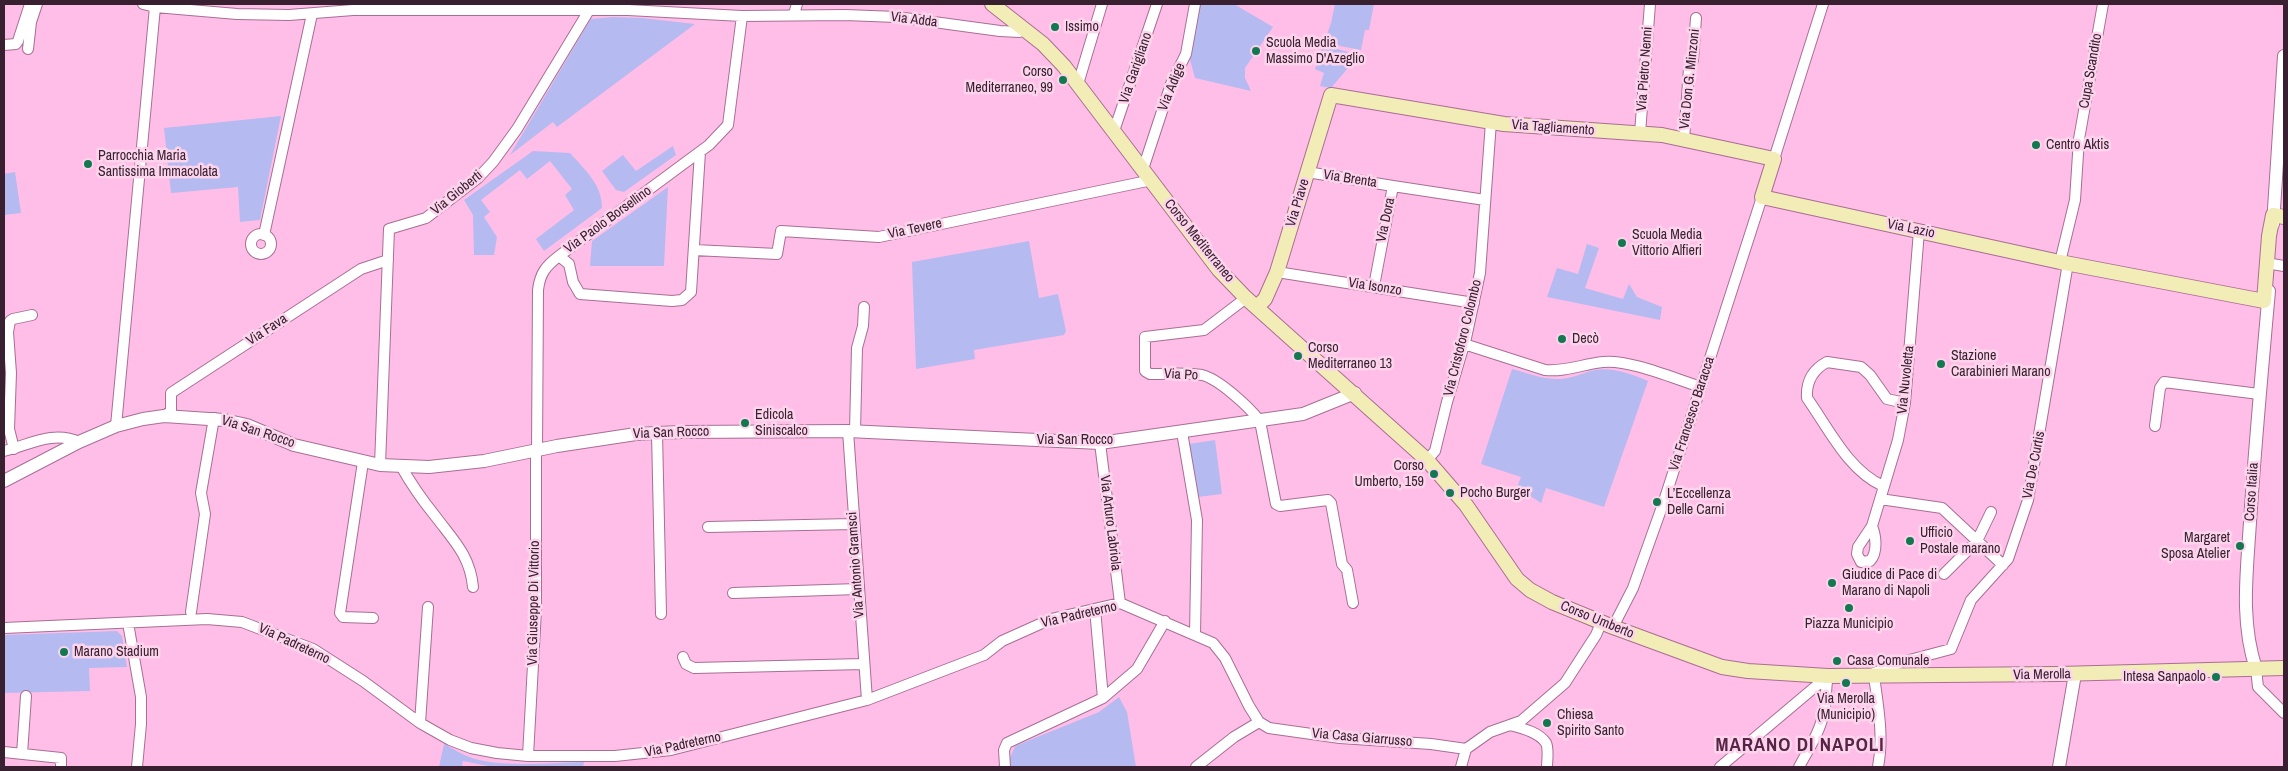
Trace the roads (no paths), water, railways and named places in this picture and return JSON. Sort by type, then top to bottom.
[{"type":"main road","name":"Corso Mediterraneo","points":[[992,4],[1044,44],[1078,84],[1219,270],[1246,298],[1355,393],[1428,460]]},
{"type":"main road","name":"Via Tagliamento","points":[[1331,96],[1491,122],[1640,133],[1684,140],[1774,159]]},
{"type":"main road","name":"Via Piave","points":[[1257,307],[1265,299],[1277,272],[1331,96]]},
{"type":"main road","points":[[1762,197],[1774,159]]},
{"type":"main road","name":"Via Lazio","points":[[1762,197],[2265,308]]},
{"type":"main road","name":"Corso Italia","points":[[2265,308],[2269,236],[2279,216]]},
{"type":"main road","name":"Corso Umberto","points":[[1428,460],[1466,504],[1517,579],[1530,590],[1552,602],[1607,625],[1722,666],[1748,671],[1828,676]]},
{"type":"main road","name":"Via Merolla","points":[[1828,676],[2075,674],[2284,668]]},
{"type":"street","points":[[4,45],[12,45],[18,42],[30,4]]},
{"type":"street","points":[[28,49],[31,22],[37,4]]},
{"type":"street","name":"Via Adda","points":[[143,4],[155,7],[237,14],[312,14],[353,10],[588,12],[628,10],[742,16],[795,9],[897,17],[978,29],[1019,32],[1025,29]]},
{"type":"street","points":[[1078,84],[1102,4]]},
{"type":"street","name":"Via Garigliano","points":[[1114,131],[1156,4]]},
{"type":"street","name":"Via Adige","points":[[1148,175],[1172,84],[1186,54],[1195,4]]},
{"type":"street","name":"Via Pietro Nenni","points":[[1640,133],[1650,4]]},
{"type":"street","points":[[1774,159],[1823,4]]},
{"type":"street","name":"Cupa Scandito","points":[[2064,263],[2075,200],[2079,139],[2103,4]]},
{"type":"street","points":[[116,426],[155,7]]},
{"type":"street","name":"Via Gioberti","points":[[380,466],[389,230],[426,218],[478,178],[493,162],[517,129],[588,12]]},
{"type":"street","points":[[264,235],[312,14]]},
{"type":"street","name":"Via Paolo Borsellino","points":[[537,451],[538,290],[540,276],[558,256],[700,152],[728,125],[742,16]]},
{"type":"street","name":"Via Don G. Minzoni","points":[[1684,140],[1689,68],[1693,60],[1696,18]]},
{"type":"street","name":"Corso Italia","points":[[2256,669],[2249,646],[2245,608],[2265,308],[2278,265],[2284,56]]},
{"type":"street","name":"Via Cristoforo Colombo","points":[[1428,460],[1436,451],[1464,344],[1480,273],[1491,122]]},
{"type":"street","points":[[558,256],[569,264],[573,282],[580,294],[672,301],[682,300],[691,292],[700,152]]},
{"type":"street","name":"Via Brenta","points":[[1307,172],[1393,186]]},
{"type":"street","name":"Via Tevere","points":[[694,250],[777,254],[781,231],[865,238],[879,237],[1148,175]]},
{"type":"street","name":"Via Dora","points":[[1374,286],[1393,186],[1485,200]]},
{"type":"street","name":"Via Francesco Baracca","points":[[1466,749],[1490,732],[1521,721],[1565,683],[1596,635],[1607,625],[1633,588],[1701,387],[1762,197]]},
{"type":"street","name":"Via Nuvoletta","points":[[1872,526],[1898,440],[1905,403],[1918,231]]},
{"type":"street","name":"Via Fava","points":[[164,416],[171,411],[171,393],[361,270],[388,260]]},
{"type":"street","name":"Via De Curtis","points":[[1869,676],[1902,662],[1951,649],[1971,600],[2008,559],[2028,500],[2041,432],[2064,263]]},
{"type":"street","name":"Via Isonzo","points":[[1277,272],[1474,303]]},
{"type":"street","name":"Via Po","points":[[1246,298],[1204,330],[1144,337],[1144,371],[1150,374],[1205,376],[1241,402],[1260,421]]},
{"type":"street","name":"Via Antonio Gramsci","points":[[864,307],[863,326],[857,348],[852,431],[853,524],[867,700]]},
{"type":"street","points":[[32,315],[13,319],[8,327],[11,373],[9,450],[53,437],[68,437],[79,442]]},
{"type":"street","points":[[1464,344],[1546,370],[1558,371],[1604,362],[1619,362],[1701,387]]},
{"type":"street","points":[[1883,486],[1871,480],[1852,462],[1807,398],[1806,387],[1812,374],[1827,362],[1856,365],[1870,375],[1887,399],[1905,403]]},
{"type":"street","points":[[2155,426],[2160,388],[2164,382],[2259,394]]},
{"type":"street","name":"Via San Rocco","points":[[4,481],[79,442],[116,426],[164,416],[214,418],[246,426],[294,445],[380,466],[429,467],[484,461],[636,434],[657,433],[852,431],[1100,443],[1303,414],[1355,393]]},
{"type":"street","points":[[191,612],[205,514],[201,493],[214,418]]},
{"type":"street","points":[[1260,421],[1276,504],[1280,506],[1328,500],[1332,503],[1342,564],[1348,570],[1353,603]]},
{"type":"street","points":[[1182,432],[1197,520],[1196,635]]},
{"type":"street","points":[[657,433],[661,614]]},
{"type":"street","name":"Via Arturo Labriola","points":[[1100,443],[1120,603]]},
{"type":"street","name":"Via Giuseppe Di Vittorio","points":[[528,756],[536,610],[537,451]]},
{"type":"street","points":[[363,462],[340,613],[342,617],[373,618]]},
{"type":"street","points":[[400,466],[430,510],[457,542],[470,569],[473,587]]},
{"type":"street","points":[[1880,499],[1942,508],[2003,565]]},
{"type":"street","points":[[1944,574],[1977,541],[1992,512]]},
{"type":"street","points":[[708,527],[853,524]]},
{"type":"street","points":[[733,593],[858,589]]},
{"type":"street","name":"Via Padreterno","points":[[4,628],[207,619],[230,620],[256,626],[313,649],[363,681],[420,723],[450,740],[471,748],[528,756],[615,756],[659,752],[867,700],[984,655],[1002,641],[1051,619],[1120,603],[1213,643],[1226,658],[1249,706],[1259,722]]},
{"type":"street","points":[[420,723],[428,607]]},
{"type":"street","points":[[1095,609],[1102,698]]},
{"type":"street","points":[[1005,767],[1004,750],[1007,743],[1102,698],[1137,669],[1165,621]]},
{"type":"street","points":[[128,623],[141,697],[141,724],[137,767]]},
{"type":"street","points":[[683,657],[686,664],[694,668],[863,664]]},
{"type":"street","points":[[2256,669],[2258,687],[2284,713]]},
{"type":"street","points":[[2059,767],[2075,674]]},
{"type":"street","points":[[1720,767],[1828,676]]},
{"type":"street","points":[[1799,767],[1820,725],[1824,711],[1824,690],[1828,676]]},
{"type":"street","points":[[1869,676],[1880,711],[1880,757],[1878,767]]},
{"type":"street","points":[[22,754],[26,696]]},
{"type":"street","points":[[1196,767],[1234,737],[1259,722]]},
{"type":"street","name":"Via Casa Giarrusso","points":[[1259,722],[1269,728],[1340,738],[1431,744],[1466,749]]},
{"type":"street","points":[[1510,725],[1526,730],[1541,738],[1546,744],[1547,767]]},
{"type":"street","points":[[1461,767],[1466,749]]},
{"type":"street","points":[[4,752],[61,758],[61,767]]},
{"type":"place","name":"Issimo","points":[[1055,27]]},
{"type":"place","name":"Scuola Media Massimo D'Azeglio","points":[[1256,51]]},
{"type":"place","name":"Corso Mediterraneo, 99","points":[[1063,80]]},
{"type":"place","name":"Centro Aktis","points":[[2036,145]]},
{"type":"place","name":"Parrocchia Maria Santissima Immacolata","points":[[88,164]]},
{"type":"place","name":"Scuola Media Vittorio Alfieri","points":[[1622,243]]},
{"type":"place","name":"Decò","points":[[1562,339]]},
{"type":"place","name":"Corso Mediterraneo 13","points":[[1298,356]]},
{"type":"place","name":"Stazione Carabinieri Marano","points":[[1941,364]]},
{"type":"place","name":"Edicola Siniscalco","points":[[745,423]]},
{"type":"place","name":"Corso Umberto, 159","points":[[1434,474]]},
{"type":"place","name":"Pocho Burger","points":[[1450,493]]},
{"type":"place","name":"L’Eccellenza Delle Carni","points":[[1657,502]]},
{"type":"place","name":"Ufficio Postale marano","points":[[1910,541]]},
{"type":"place","name":"Margaret Sposa Atelier","points":[[2240,546]]},
{"type":"place","name":"Giudice di Pace di Marano di Napoli","points":[[1832,583]]},
{"type":"place","name":"Piazza Municipio","points":[[1849,608]]},
{"type":"place","name":"Marano Stadium","points":[[64,652]]},
{"type":"place","name":"Casa Comunale","points":[[1837,661]]},
{"type":"place","name":"Intesa Sanpaolo","points":[[2216,677]]},
{"type":"place","name":"Via Merolla (Municipio)","points":[[1846,683]]},
{"type":"place","name":"Chiesa Spirito Santo","points":[[1547,723]]},
{"type":"district","name":"MARANO DI NAPOLI","points":[[1800,746]]}]
